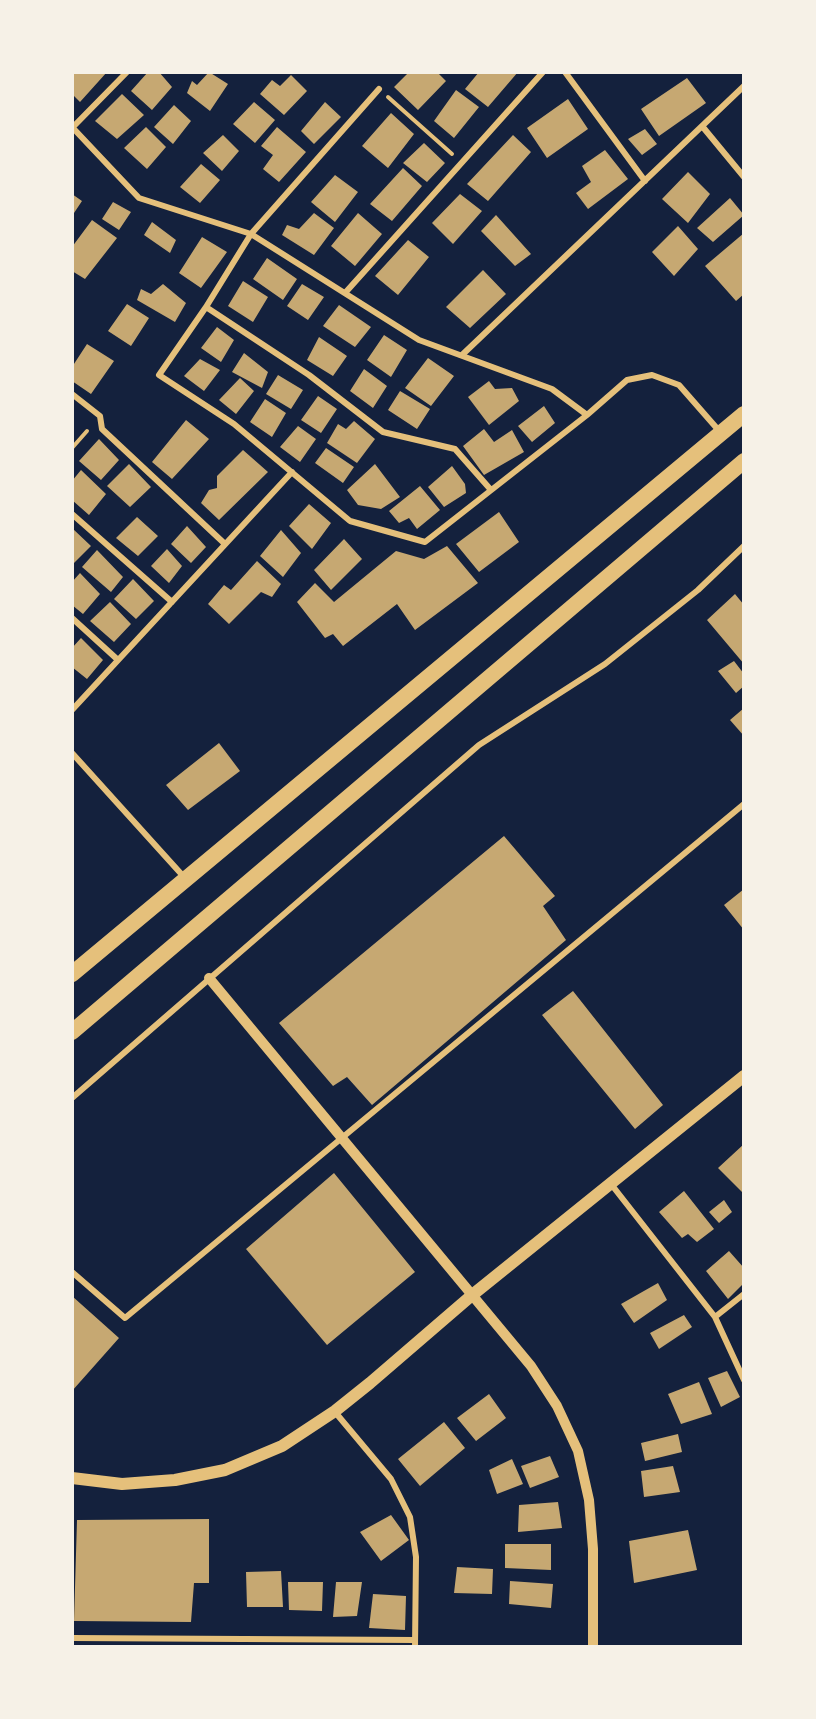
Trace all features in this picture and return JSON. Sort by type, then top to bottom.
[{"type":"highway","points":[[72,974],[744,414]]},
{"type":"highway","points":[[72,1032],[744,461]]},
{"type":"main road","points":[[72,1478],[122,1484],[175,1480],[225,1470],[282,1446],[334,1411],[471,1296],[744,1076]]},
{"type":"street","points":[[127,72],[72,128],[139,198],[251,234],[419,340],[552,389],[587,415]]},
{"type":"street","points":[[345,293],[543,72]]},
{"type":"street","points":[[565,72],[645,181]]},
{"type":"street","points":[[462,356],[744,86]]},
{"type":"street","points":[[379,89],[251,234],[206,307],[159,375],[234,424],[350,521],[425,543],[587,415],[627,380],[652,375],[680,385],[721,433]]},
{"type":"street","points":[[702,126],[744,177]]},
{"type":"street","points":[[206,307],[309,375],[383,432],[455,449],[491,490]]},
{"type":"street","points":[[72,394],[100,416],[102,429],[225,544]]},
{"type":"street","points":[[72,710],[292,472]]},
{"type":"street","points":[[72,514],[172,602]]},
{"type":"street","points":[[72,1098],[479,746],[605,664],[698,590],[744,546]]},
{"type":"street","points":[[72,618],[118,660]]},
{"type":"street","points":[[72,753],[185,878]]},
{"type":"street","points":[[72,1272],[125,1318],[744,804]]},
{"type":"street","points":[[209,978],[531,1366],[557,1406],[578,1451],[589,1500],[593,1549],[592,1647]]},
{"type":"street","points":[[611,1184],[715,1317],[736,1357],[744,1380]]},
{"type":"street","points":[[715,1317],[744,1294]]},
{"type":"street","points":[[72,1638],[415,1643],[416,1557],[410,1517],[391,1479],[334,1411]]},
{"type":"path","points":[[379,89],[461,163]]},
{"type":"path","points":[[72,448],[88,430],[102,429]]},
{"type":"building","points":[[72,72],[107,72],[80,102],[72,94]]},
{"type":"building","points":[[148,72],[159,72],[172,87],[152,110],[131,91]]},
{"type":"building","points":[[209,72],[228,84],[210,111],[187,93],[192,81],[197,85]]},
{"type":"building","points":[[409,72],[437,72],[446,81],[418,110],[394,87]]},
{"type":"building","points":[[479,72],[518,72],[488,107],[465,89]]},
{"type":"building","points":[[291,75],[307,91],[284,115],[260,94],[272,80],[280,86]]},
{"type":"building","points":[[687,78],[706,103],[659,136],[641,109]]},
{"type":"building","points":[[456,90],[479,107],[454,138],[434,121]]},
{"type":"building","points":[[122,94],[144,115],[117,139],[95,121]]},
{"type":"building","points":[[568,99],[588,129],[547,158],[527,128]]},
{"type":"building","points":[[254,102],[275,120],[255,143],[233,124]]},
{"type":"building","points":[[325,102],[341,117],[314,144],[301,131]]},
{"type":"building","points":[[174,105],[191,121],[173,144],[154,127]]},
{"type":"building","points":[[391,113],[414,134],[388,168],[362,146]]},
{"type":"building","points":[[146,127],[166,147],[147,169],[124,148]]},
{"type":"building","points":[[277,127],[306,152],[279,182],[263,169],[273,155],[261,146]]},
{"type":"building","points":[[645,129],[657,144],[642,155],[628,139]]},
{"type":"building","points":[[223,135],[239,151],[222,171],[203,153]]},
{"type":"building","points":[[513,135],[531,152],[488,201],[467,184]]},
{"type":"building","points":[[424,143],[445,163],[427,182],[403,163]]},
{"type":"building","points":[[605,150],[628,179],[588,209],[576,193],[591,182],[582,166]]},
{"type":"building","points":[[201,164],[220,180],[200,203],[180,187]]},
{"type":"building","points":[[403,168],[422,186],[392,221],[370,204]]},
{"type":"building","points":[[688,172],[710,194],[688,223],[662,199]]},
{"type":"building","points":[[335,175],[358,192],[335,222],[311,202]]},
{"type":"building","points":[[72,194],[82,201],[72,216]]},
{"type":"building","points":[[460,194],[482,211],[453,244],[432,223]]},
{"type":"building","points":[[730,198],[744,215],[713,242],[697,228]]},
{"type":"building","points":[[113,202],[131,212],[119,230],[102,219]]},
{"type":"building","points":[[314,213],[334,228],[314,255],[282,235],[287,225],[299,229]]},
{"type":"building","points":[[358,213],[382,234],[355,266],[331,246]]},
{"type":"building","points":[[496,215],[531,254],[515,266],[481,231]]},
{"type":"building","points":[[92,220],[117,238],[85,279],[72,271],[74,260],[72,247]]},
{"type":"building","points":[[152,222],[176,240],[170,253],[144,235]]},
{"type":"building","points":[[678,226],[698,249],[674,276],[652,252]]},
{"type":"building","points":[[744,233],[744,294],[736,301],[705,266]]},
{"type":"building","points":[[202,237],[227,252],[201,288],[179,273]]},
{"type":"building","points":[[408,240],[429,257],[398,295],[375,276]]},
{"type":"building","points":[[267,258],[297,279],[283,300],[253,279]]},
{"type":"building","points":[[483,270],[506,294],[470,328],[446,307]]},
{"type":"building","points":[[243,281],[268,297],[253,322],[228,306]]},
{"type":"building","points":[[163,284],[186,303],[175,322],[137,300],[141,289],[151,294]]},
{"type":"building","points":[[302,284],[324,297],[308,320],[287,306]]},
{"type":"building","points":[[127,304],[149,318],[131,346],[108,331]]},
{"type":"building","points":[[339,305],[371,327],[355,347],[323,326]]},
{"type":"building","points":[[217,327],[234,340],[221,362],[201,348]]},
{"type":"building","points":[[384,335],[407,350],[391,377],[367,360]]},
{"type":"building","points":[[319,337],[347,356],[333,376],[307,360]]},
{"type":"building","points":[[87,344],[114,361],[91,394],[72,381],[72,367]]},
{"type":"building","points":[[244,353],[268,372],[262,388],[232,372]]},
{"type":"building","points":[[428,358],[454,376],[431,406],[405,388]]},
{"type":"building","points":[[200,359],[220,370],[204,391],[184,376]]},
{"type":"building","points":[[364,369],[387,386],[373,408],[350,391]]},
{"type":"building","points":[[278,375],[303,390],[291,409],[266,394]]},
{"type":"building","points":[[240,378],[254,391],[236,414],[219,400]]},
{"type":"building","points":[[489,381],[495,389],[512,388],[519,401],[489,425],[468,397]]},
{"type":"building","points":[[400,391],[430,409],[417,429],[388,410]]},
{"type":"building","points":[[318,396],[337,409],[321,433],[301,420]]},
{"type":"building","points":[[265,399],[286,413],[272,437],[250,422]]},
{"type":"building","points":[[544,406],[555,423],[532,442],[518,426]]},
{"type":"building","points":[[186,420],[209,439],[172,479],[152,462]]},
{"type":"building","points":[[354,421],[375,439],[357,463],[327,443],[338,424],[346,429]]},
{"type":"building","points":[[298,426],[316,439],[300,462],[280,447]]},
{"type":"building","points":[[484,429],[494,442],[512,430],[524,452],[484,475],[463,446]]},
{"type":"building","points":[[99,439],[119,460],[101,480],[79,461]]},
{"type":"building","points":[[326,448],[354,467],[343,483],[315,463]]},
{"type":"building","points":[[243,450],[268,472],[219,520],[201,503],[209,490],[217,488],[217,476]]},
{"type":"building","points":[[129,464],[151,487],[130,507],[107,486]]},
{"type":"building","points":[[375,464],[400,497],[381,509],[358,505],[347,490]]},
{"type":"building","points":[[452,466],[465,484],[466,493],[444,507],[428,487]]},
{"type":"building","points":[[81,470],[106,494],[89,515],[72,500],[72,481]]},
{"type":"building","points":[[420,486],[440,510],[417,529],[409,518],[399,523],[389,511]]},
{"type":"building","points":[[309,504],[331,523],[312,549],[289,526]]},
{"type":"building","points":[[499,512],[519,542],[479,572],[456,544]]},
{"type":"building","points":[[137,517],[158,536],[138,556],[116,538]]},
{"type":"building","points":[[187,526],[206,547],[191,563],[171,544]]},
{"type":"building","points":[[72,528],[91,546],[74,563],[72,560]]},
{"type":"building","points":[[281,530],[301,553],[283,577],[260,556]]},
{"type":"building","points":[[344,539],[362,559],[331,590],[314,570]]},
{"type":"building","points":[[447,546],[478,583],[415,630],[397,604],[343,646],[333,634],[325,638],[297,602],[315,583],[334,602],[396,551],[424,559]]},
{"type":"building","points":[[167,549],[182,566],[169,583],[151,566]]},
{"type":"building","points":[[97,550],[123,577],[111,592],[82,567]]},
{"type":"building","points":[[257,561],[281,584],[272,597],[261,592],[229,624],[208,604],[224,585],[231,590]]},
{"type":"building","points":[[80,573],[100,594],[83,614],[72,605],[72,582]]},
{"type":"building","points":[[133,579],[154,601],[136,619],[114,599]]},
{"type":"building","points":[[735,594],[744,605],[744,664],[707,620]]},
{"type":"building","points":[[110,602],[131,624],[114,642],[90,621]]},
{"type":"building","points":[[81,638],[103,660],[87,679],[72,667],[72,648]]},
{"type":"building","points":[[734,661],[744,674],[744,686],[736,693],[718,671]]},
{"type":"building","points":[[744,708],[744,736],[730,720]]},
{"type":"building","points":[[219,743],[240,771],[188,810],[166,785]]},
{"type":"building","points":[[504,836],[555,896],[543,906],[566,940],[372,1105],[347,1077],[333,1086],[279,1023]]},
{"type":"building","points":[[744,889],[744,930],[724,905]]},
{"type":"building","points":[[573,991],[663,1105],[635,1129],[542,1015]]},
{"type":"building","points":[[744,1144],[744,1194],[718,1168]]},
{"type":"building","points":[[334,1173],[415,1272],[327,1345],[246,1249]]},
{"type":"building","points":[[684,1191],[714,1229],[697,1242],[688,1234],[682,1238],[659,1212]]},
{"type":"building","points":[[724,1200],[732,1212],[719,1223],[709,1212]]},
{"type":"building","points":[[729,1251],[744,1268],[744,1283],[728,1299],[706,1271]]},
{"type":"building","points":[[658,1283],[667,1300],[634,1323],[621,1304]]},
{"type":"building","points":[[72,1296],[119,1338],[72,1391]]},
{"type":"building","points":[[684,1315],[692,1327],[659,1349],[650,1333]]},
{"type":"building","points":[[727,1371],[740,1397],[721,1407],[708,1378]]},
{"type":"building","points":[[699,1382],[712,1414],[681,1424],[668,1394]]},
{"type":"building","points":[[489,1394],[506,1418],[476,1441],[457,1418]]},
{"type":"building","points":[[444,1422],[465,1448],[420,1486],[398,1459]]},
{"type":"building","points":[[678,1434],[682,1452],[645,1461],[641,1443]]},
{"type":"building","points":[[550,1456],[559,1477],[530,1488],[521,1466]]},
{"type":"building","points":[[512,1459],[523,1484],[497,1494],[489,1470]]},
{"type":"building","points":[[673,1466],[680,1492],[644,1497],[641,1471]]},
{"type":"building","points":[[558,1502],[562,1528],[518,1532],[519,1505]]},
{"type":"building","points":[[391,1515],[409,1540],[381,1561],[360,1532]]},
{"type":"building","points":[[209,1519],[209,1583],[194,1583],[191,1622],[74,1621],[77,1520]]},
{"type":"building","points":[[688,1530],[697,1570],[634,1583],[629,1541]]},
{"type":"building","points":[[505,1544],[551,1544],[551,1570],[505,1568]]},
{"type":"building","points":[[457,1567],[493,1569],[492,1594],[454,1593]]},
{"type":"building","points":[[281,1571],[283,1607],[247,1607],[246,1572]]},
{"type":"building","points":[[510,1581],[553,1584],[551,1608],[509,1604]]},
{"type":"building","points":[[288,1582],[323,1582],[322,1611],[289,1610]]},
{"type":"building","points":[[336,1582],[362,1582],[357,1616],[333,1617]]},
{"type":"building","points":[[373,1594],[406,1596],[405,1630],[369,1628]]}]
